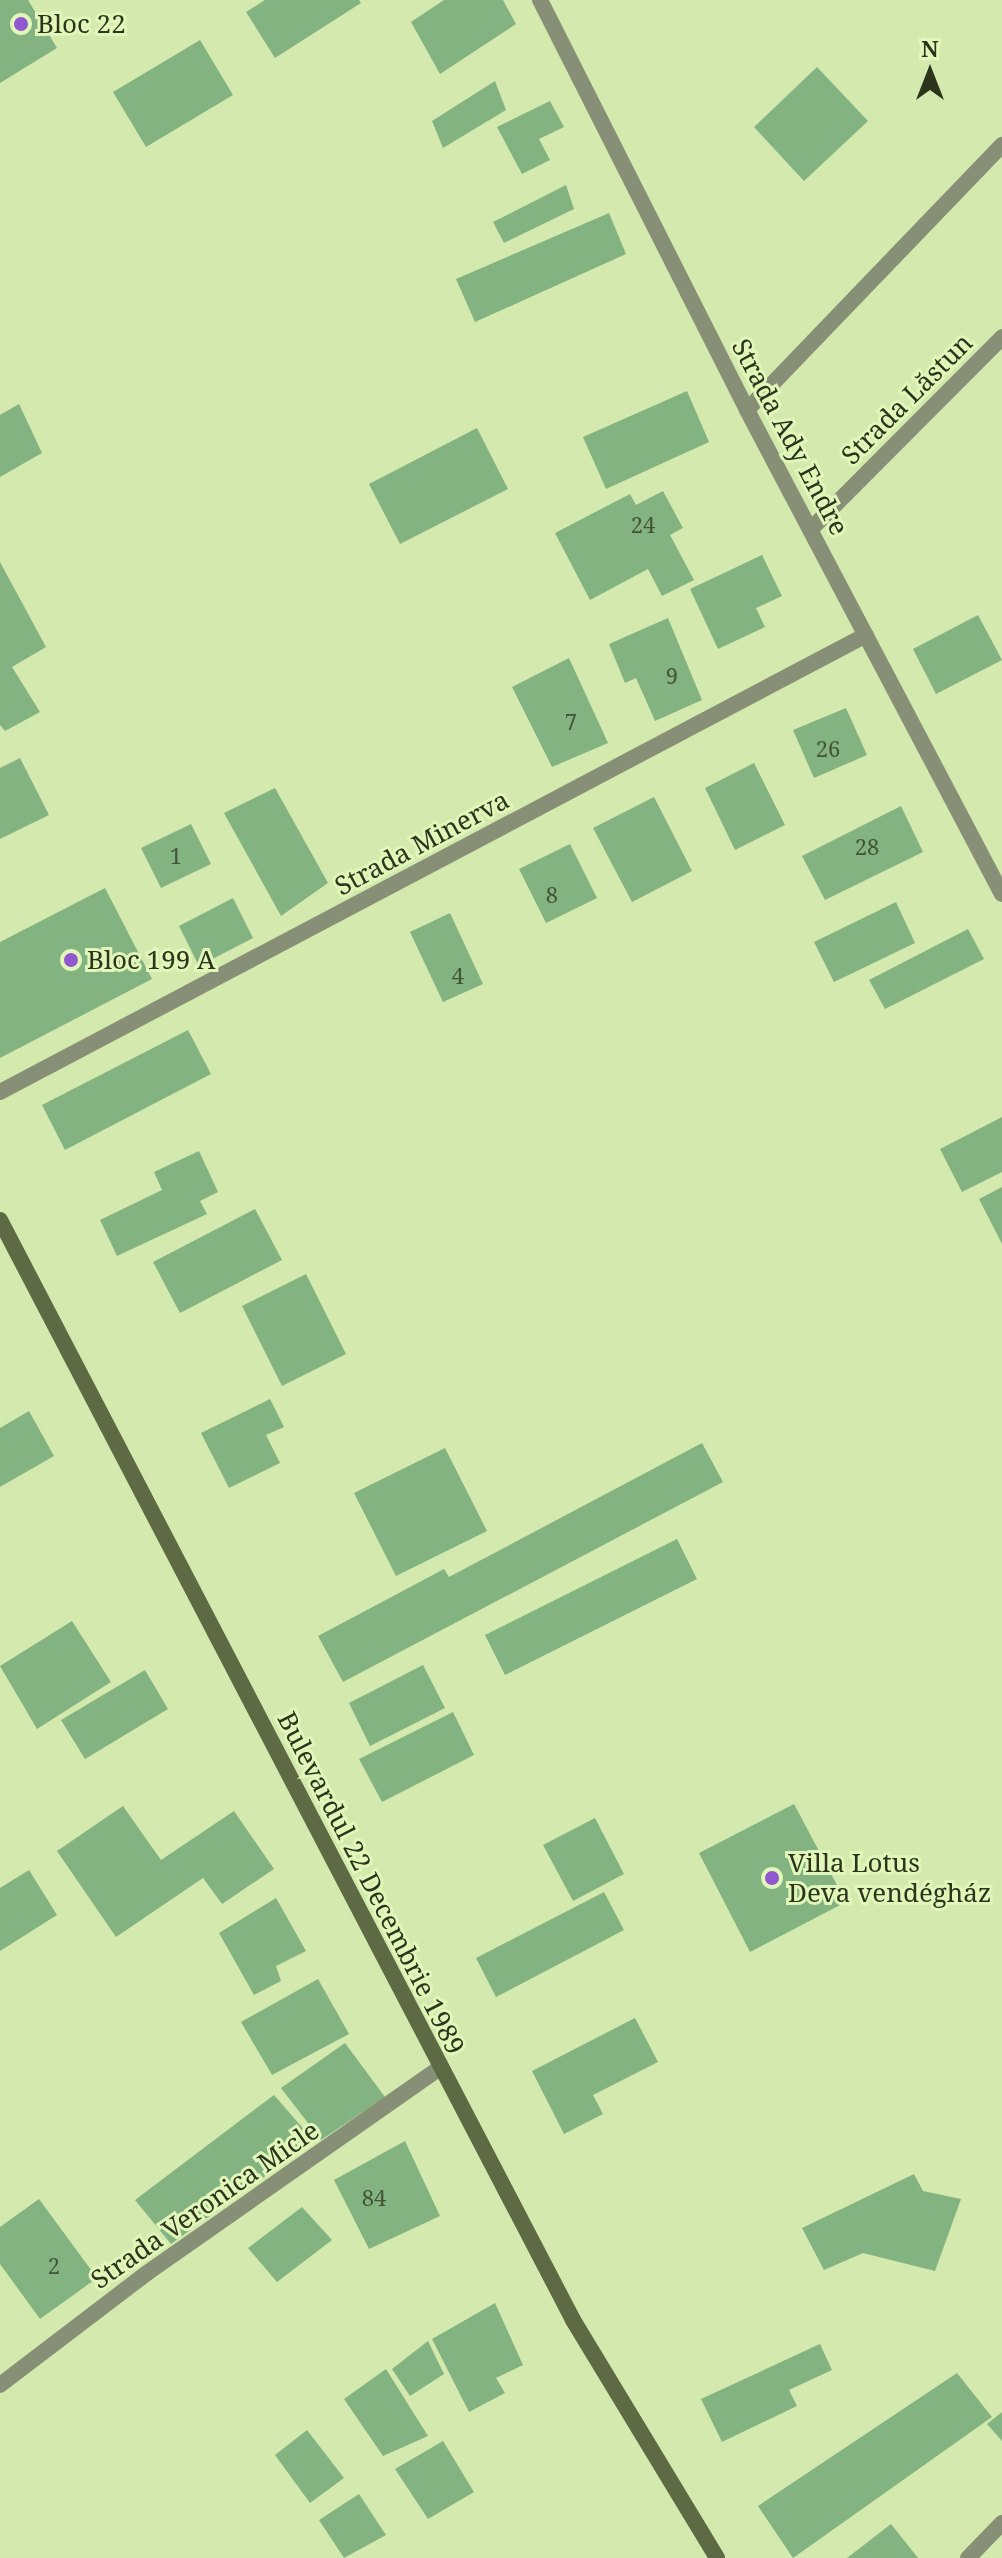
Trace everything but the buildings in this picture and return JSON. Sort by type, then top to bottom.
[{"type":"main road","name":"Bulevardul 22 Decembrie 1989","points":[[0,1220],[580,2333],[717,2558]]},
{"type":"street","name":"Strada Ady Endre","points":[[540,0],[747,410],[1002,894]]},
{"type":"street","points":[[747,410],[1002,145]]},
{"type":"street","name":"Strada Lăstun","points":[[811,529],[1002,337]]},
{"type":"street","name":"Strada Minerva","points":[[0,1092],[866,635]]},
{"type":"street","name":"Strada Veronica Micle","points":[[0,2385],[147,2273],[440,2068]]},
{"type":"street","points":[[968,2558],[1002,2523]]},
{"type":"place","name":"Bloc 22","points":[[21,24]]},
{"type":"place","name":"Bloc 199 A","points":[[71,960]]},
{"type":"place","name":"Villa Lotus Deva vendégház","points":[[772,1878]]}]
